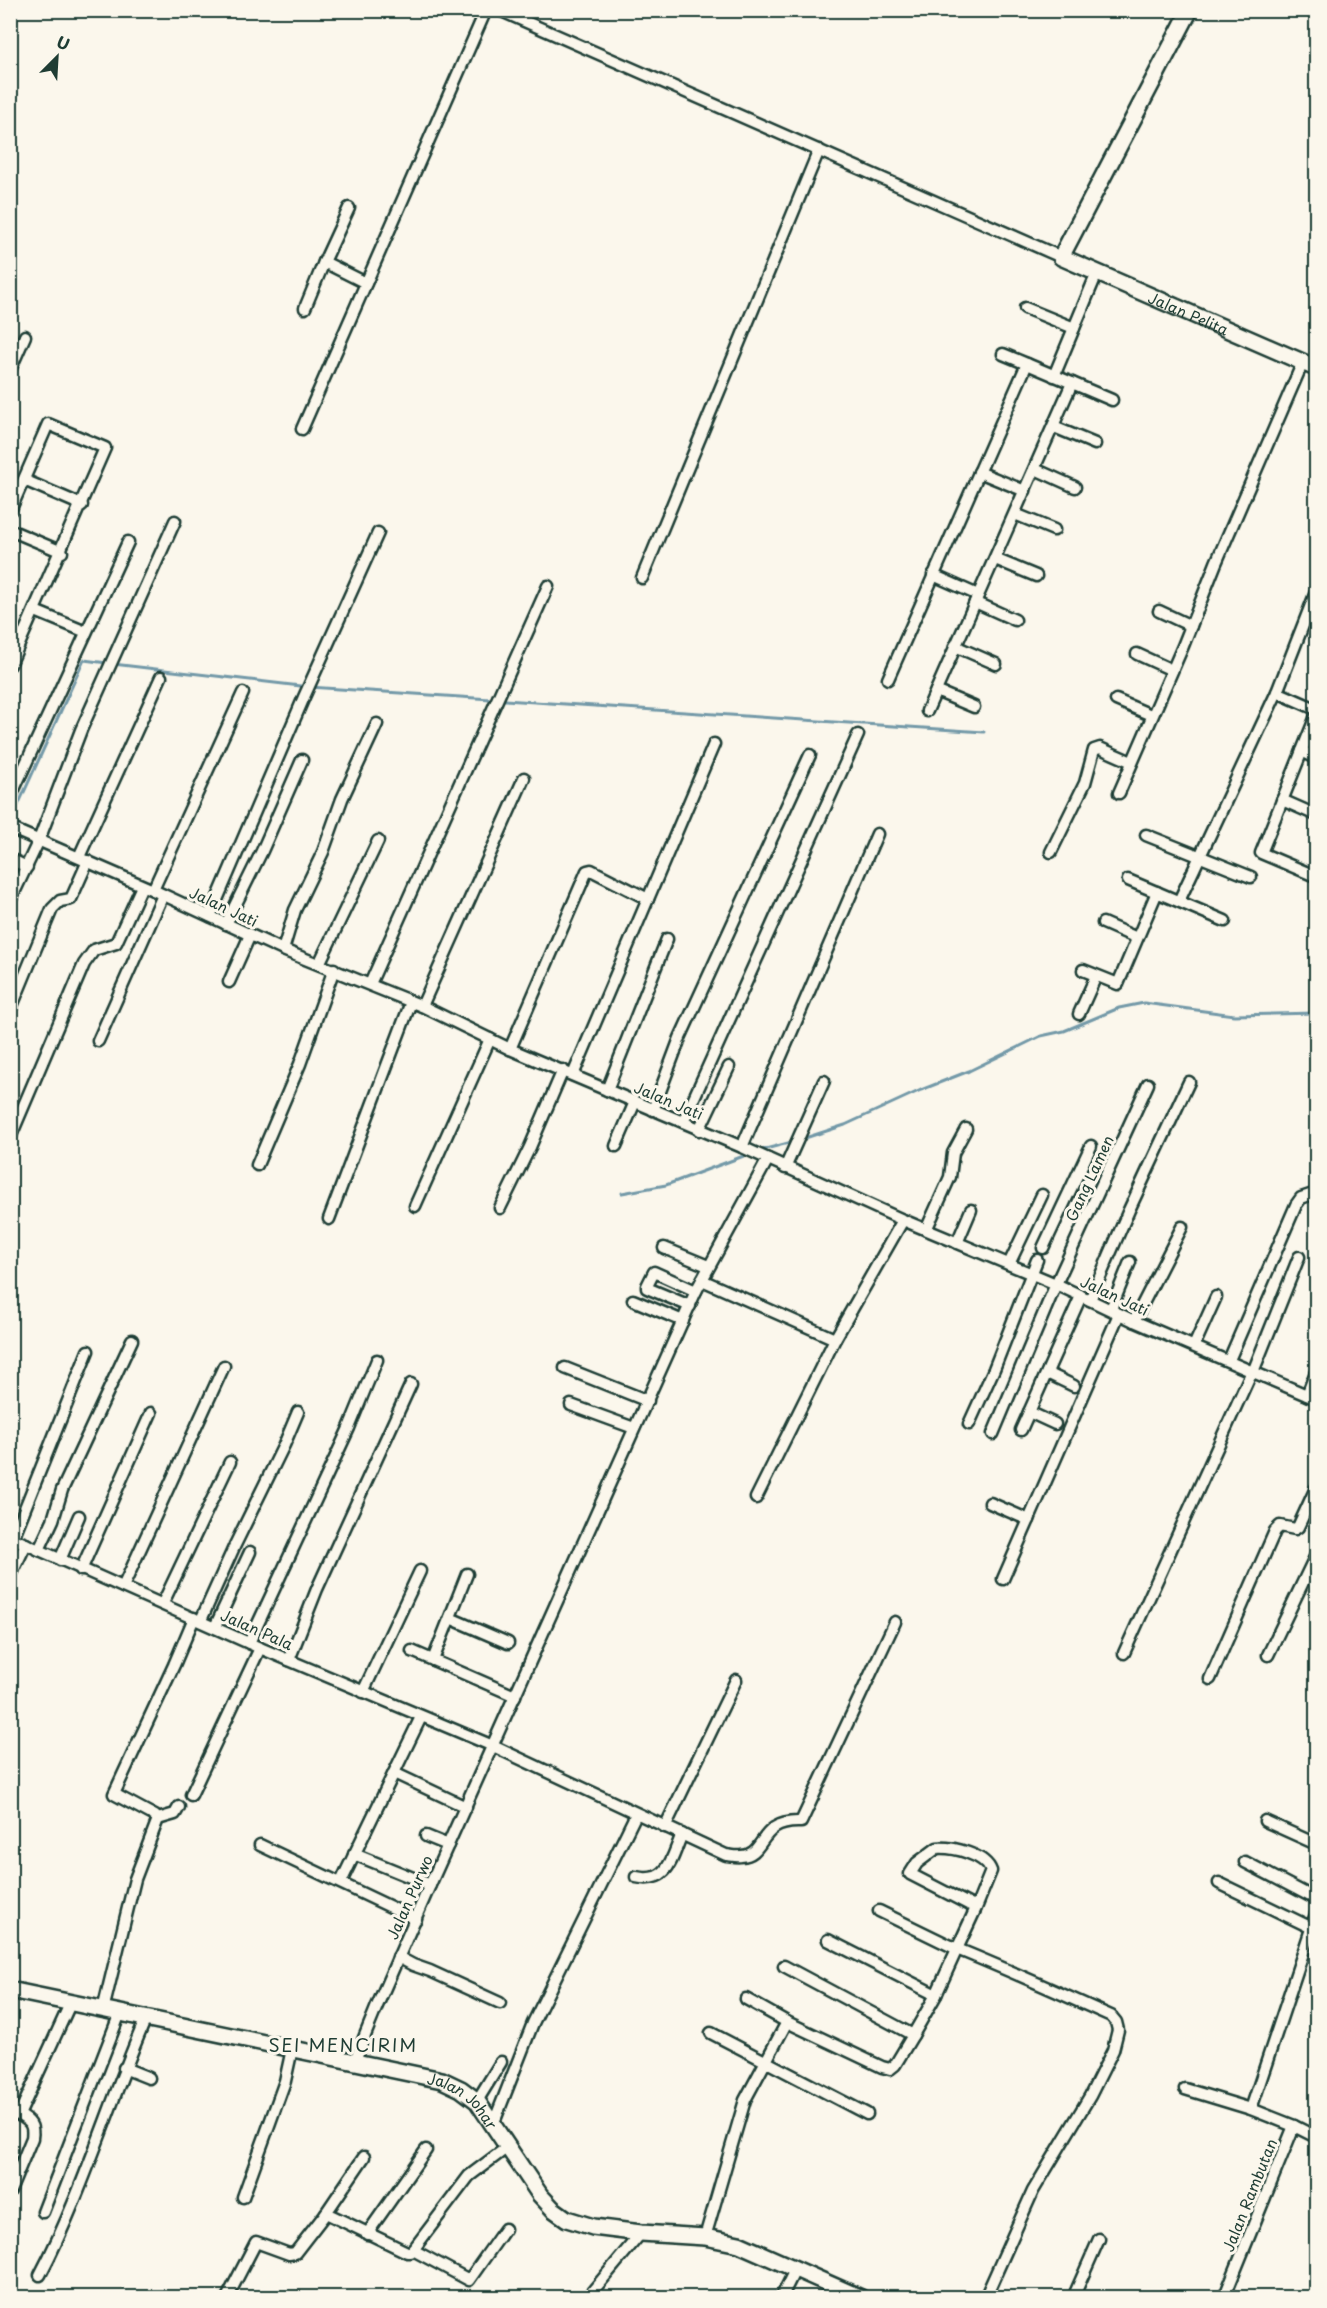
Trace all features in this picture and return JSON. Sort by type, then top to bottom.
[{"type":"street","points":[[302,429],[486,10]]},
{"type":"street","points":[[499,10],[1061,257],[1190,10]]},
{"type":"street","points":[[642,578],[819,150]]},
{"type":"street","points":[[304,308],[349,208]]},
{"type":"street","name":"Jalan Pelita","points":[[1061,257],[1310,365]]},
{"type":"street","points":[[324,262],[366,283]]},
{"type":"street","points":[[1054,376],[1097,273]]},
{"type":"street","points":[[1025,308],[1074,328]]},
{"type":"street","points":[[10,370],[25,336]]},
{"type":"street","points":[[1004,354],[1112,400]]},
{"type":"street","points":[[888,679],[1027,364]]},
{"type":"street","points":[[1119,793],[1216,563],[1310,365]]},
{"type":"street","points":[[927,711],[1072,383]]},
{"type":"street","points":[[10,511],[48,424],[104,446],[106,450],[10,665]]},
{"type":"street","points":[[1054,427],[1095,444]]},
{"type":"street","points":[[1035,469],[1075,487]]},
{"type":"street","points":[[979,472],[1025,491]]},
{"type":"street","points":[[24,480],[81,506]]},
{"type":"street","points":[[1015,514],[1054,530]]},
{"type":"street","points":[[10,901],[39,840],[81,730],[176,521]]},
{"type":"street","points":[[10,530],[62,552]]},
{"type":"street","points":[[210,916],[304,697],[378,533]]},
{"type":"street","points":[[10,798],[128,542]]},
{"type":"street","points":[[995,559],[1036,576]]},
{"type":"street","points":[[933,575],[1015,620]]},
{"type":"street","points":[[370,984],[548,586]]},
{"type":"street","points":[[1179,901],[1277,692],[1317,592]]},
{"type":"street","points":[[35,611],[86,632]]},
{"type":"street","points":[[1159,611],[1191,626]]},
{"type":"street","points":[[955,646],[996,664]]},
{"type":"street","points":[[1137,654],[1172,670]]},
{"type":"street","points":[[10,1011],[51,909],[60,901],[72,899],[84,859],[161,677]]},
{"type":"street","points":[[936,691],[974,707]]},
{"type":"street","points":[[1277,692],[1317,709]]},
{"type":"street","points":[[98,1041],[158,892],[243,693]]},
{"type":"street","points":[[1116,700],[1151,715]]},
{"type":"street","points":[[1315,876],[1261,853],[1317,716]]},
{"type":"street","points":[[283,950],[296,910],[323,852],[342,799],[377,724]]},
{"type":"street","points":[[683,1122],[858,735]]},
{"type":"street","points":[[500,1208],[568,1073],[648,899],[714,744]]},
{"type":"street","points":[[1051,852],[1084,783],[1094,750],[1100,748],[1131,762]]},
{"type":"street","points":[[1302,751],[1317,758]]},
{"type":"street","points":[[653,1110],[680,1038],[810,755]]},
{"type":"street","points":[[226,924],[271,832],[302,760]]},
{"type":"street","points":[[422,1006],[524,778]]},
{"type":"street","points":[[1282,800],[1317,815]]},
{"type":"street","name":"Jalan Jati","points":[[10,828],[158,892],[283,950],[422,1006],[510,1049],[745,1148],[903,1220],[1056,1284],[1134,1321],[1312,1397]]},
{"type":"street","points":[[745,1148],[877,834]]},
{"type":"street","points":[[1146,835],[1251,878]]},
{"type":"street","points":[[319,964],[378,841]]},
{"type":"street","points":[[10,859],[27,867]]},
{"type":"street","points":[[510,1049],[587,871],[591,870],[648,899]]},
{"type":"street","points":[[1128,880],[1225,921]]},
{"type":"street","points":[[10,1138],[84,964],[94,950],[116,943],[142,886]]},
{"type":"street","points":[[1083,970],[1118,984],[1156,892]]},
{"type":"street","points":[[1103,924],[1137,938]]},
{"type":"street","points":[[229,982],[250,935]]},
{"type":"street","points":[[607,1090],[667,939]]},
{"type":"street","points":[[257,1165],[300,1064],[334,969]]},
{"type":"street","points":[[1079,1014],[1096,976]]},
{"type":"street","points":[[329,1219],[411,1002]]},
{"type":"street","points":[[415,1206],[490,1039]]},
{"type":"street","points":[[699,1130],[729,1066]]},
{"type":"street","points":[[785,1168],[824,1081]]},
{"type":"street","points":[[1021,1430],[1189,1082]]},
{"type":"street","name":"Gang Lamen","points":[[993,1434],[1056,1284],[1148,1084]]},
{"type":"street","points":[[616,1146],[635,1102]]},
{"type":"street","points":[[926,1230],[950,1177],[953,1153],[966,1129]]},
{"type":"street","points":[[1043,1248],[1091,1146]]},
{"type":"street","name":"Jalan Purwo","points":[[356,2060],[398,1957],[634,1428],[696,1291],[764,1157]]},
{"type":"street","points":[[1229,1360],[1296,1205],[1302,1198],[1317,1193]]},
{"type":"street","points":[[1009,1264],[1042,1195]]},
{"type":"street","points":[[957,1243],[971,1210]]},
{"type":"street","points":[[756,1498],[835,1339],[903,1220]]},
{"type":"street","points":[[1134,1321],[1182,1227]]},
{"type":"street","points":[[664,1248],[708,1266]]},
{"type":"street","points":[[1124,1653],[1252,1371],[1299,1257]]},
{"type":"street","points":[[969,1424],[1037,1260]]},
{"type":"street","points":[[1003,1579],[1115,1312],[1130,1263]]},
{"type":"street","points":[[690,1306],[646,1286],[654,1272],[696,1291]]},
{"type":"street","points":[[702,1280],[835,1339]]},
{"type":"street","points":[[1194,1346],[1216,1297]]},
{"type":"street","points":[[633,1300],[683,1321]]},
{"type":"street","points":[[39,1550],[53,1520],[62,1490],[132,1340]]},
{"type":"street","points":[[12,1537],[88,1351]]},
{"type":"street","points":[[249,1643],[341,1448],[377,1360]]},
{"type":"street","points":[[123,1587],[224,1366]]},
{"type":"street","points":[[566,1368],[648,1401]]},
{"type":"street","points":[[1312,1397],[1317,1372]]},
{"type":"street","points":[[1047,1373],[1074,1386]]},
{"type":"street","points":[[289,1660],[317,1589],[411,1384]]},
{"type":"street","points":[[571,1405],[634,1428]]},
{"type":"street","points":[[158,1819],[114,1794],[174,1665],[284,1445],[298,1412]]},
{"type":"street","points":[[1029,1412],[1055,1424]]},
{"type":"street","points":[[81,1570],[151,1413]]},
{"type":"street","points":[[163,1603],[230,1462]]},
{"type":"street","points":[[1210,1678],[1275,1531],[1280,1526],[1295,1529],[1298,1527],[1317,1488]]},
{"type":"street","points":[[990,1503],[1029,1520]]},
{"type":"street","points":[[60,1560],[78,1516]]},
{"type":"street","name":"Jalan Pala","points":[[12,1537],[81,1570],[163,1603],[260,1648],[493,1746],[726,1855],[742,1857],[755,1850],[774,1826],[786,1821],[801,1822],[896,1622]]},
{"type":"street","points":[[10,1577],[26,1544]]},
{"type":"street","points":[[215,1627],[250,1552]]},
{"type":"street","points":[[1268,1655],[1317,1556]]},
{"type":"street","points":[[363,1692],[420,1571]]},
{"type":"street","points":[[434,1660],[467,1574]]},
{"type":"street","points":[[450,1618],[508,1643]]},
{"type":"street","points":[[191,1795],[260,1648]]},
{"type":"street","points":[[412,1651],[515,1696]]},
{"type":"street","points":[[665,1827],[736,1680]]},
{"type":"street","points":[[340,1882],[421,1717]]},
{"type":"street","points":[[394,1773],[466,1807]]},
{"type":"street","points":[[158,1819],[175,1814],[179,1808]]},
{"type":"street","points":[[493,2125],[533,2023],[636,1814]]},
{"type":"street","points":[[103,2010],[135,1879],[158,1819]]},
{"type":"street","points":[[1265,1821],[1317,1844]]},
{"type":"street","points":[[636,1877],[648,1880],[662,1875],[682,1834]]},
{"type":"street","points":[[426,1836],[448,1845]]},
{"type":"street","points":[[260,1845],[416,1919]]},
{"type":"street","points":[[746,1999],[787,2022],[890,2069],[895,2065],[936,1995],[976,1908],[991,1871],[989,1864],[958,1849],[937,1848],[917,1863],[910,1874],[976,1908]]},
{"type":"street","points":[[354,1854],[430,1885]]},
{"type":"street","points":[[1245,1862],[1317,1899]]},
{"type":"street","points":[[1219,1883],[1312,1928]]},
{"type":"street","points":[[879,1911],[957,1949],[1006,1968],[1111,2016],[1116,2022],[1118,2030],[1113,2050],[1084,2106],[1034,2191],[985,2298]]},
{"type":"street","points":[[1251,2109],[1317,1914]]},
{"type":"street","points":[[828,1940],[936,1995]]},
{"type":"street","points":[[398,1957],[500,2003]]},
{"type":"street","points":[[784,1966],[913,2035]]},
{"type":"street","name":"Jalan Johar","points":[[10,1990],[292,2049],[356,2060],[442,2080],[461,2089],[477,2101],[540,2195],[559,2214],[576,2223],[641,2233],[705,2237],[740,2244],[861,2298]]},
{"type":"street","points":[[10,2191],[32,2138],[33,2129],[29,2121],[15,2113],[70,2004]]},
{"type":"street","points":[[43,2212],[120,2013]]},
{"type":"street","points":[[40,2275],[62,2234],[124,2068],[146,2018]]},
{"type":"street","points":[[705,2237],[745,2100],[787,2022]]},
{"type":"street","points":[[711,2033],[867,2114]]},
{"type":"street","points":[[243,2197],[285,2081],[292,2049]]},
{"type":"street","points":[[477,2101],[501,2062]]},
{"type":"street","points":[[124,2068],[149,2078]]},
{"type":"street","points":[[1185,2089],[1251,2109],[1294,2126]]},
{"type":"street","name":"Jalan Rambutan","points":[[1224,2298],[1294,2126],[1317,2137]]},
{"type":"street","points":[[327,2213],[407,2252],[413,2250],[469,2176],[509,2146]]},
{"type":"street","points":[[367,2234],[426,2150]]},
{"type":"street","points":[[227,2298],[256,2242],[289,2254],[295,2253],[327,2213],[364,2157]]},
{"type":"street","points":[[413,2250],[469,2280],[505,2229]]},
{"type":"street","points":[[587,2298],[641,2233]]},
{"type":"street","points":[[1073,2298],[1099,2239]]},
{"type":"street","points":[[781,2298],[796,2268]]},
{"type":"waterway","points":[[10,823],[84,660],[107,663]]},
{"type":"waterway","points":[[113,664],[309,687],[984,732]]},
{"type":"waterway","points":[[802,1139],[845,1125],[969,1071],[1041,1036],[1064,1031],[1119,1008],[1144,1003],[1234,1015],[1316,1013]]},
{"type":"waterway","points":[[758,1151],[792,1142]]},
{"type":"waterway","points":[[622,1193],[666,1185],[749,1154]]},
{"type":"district","name":"SEI MENCIRIM","points":[[343,2044]]}]
